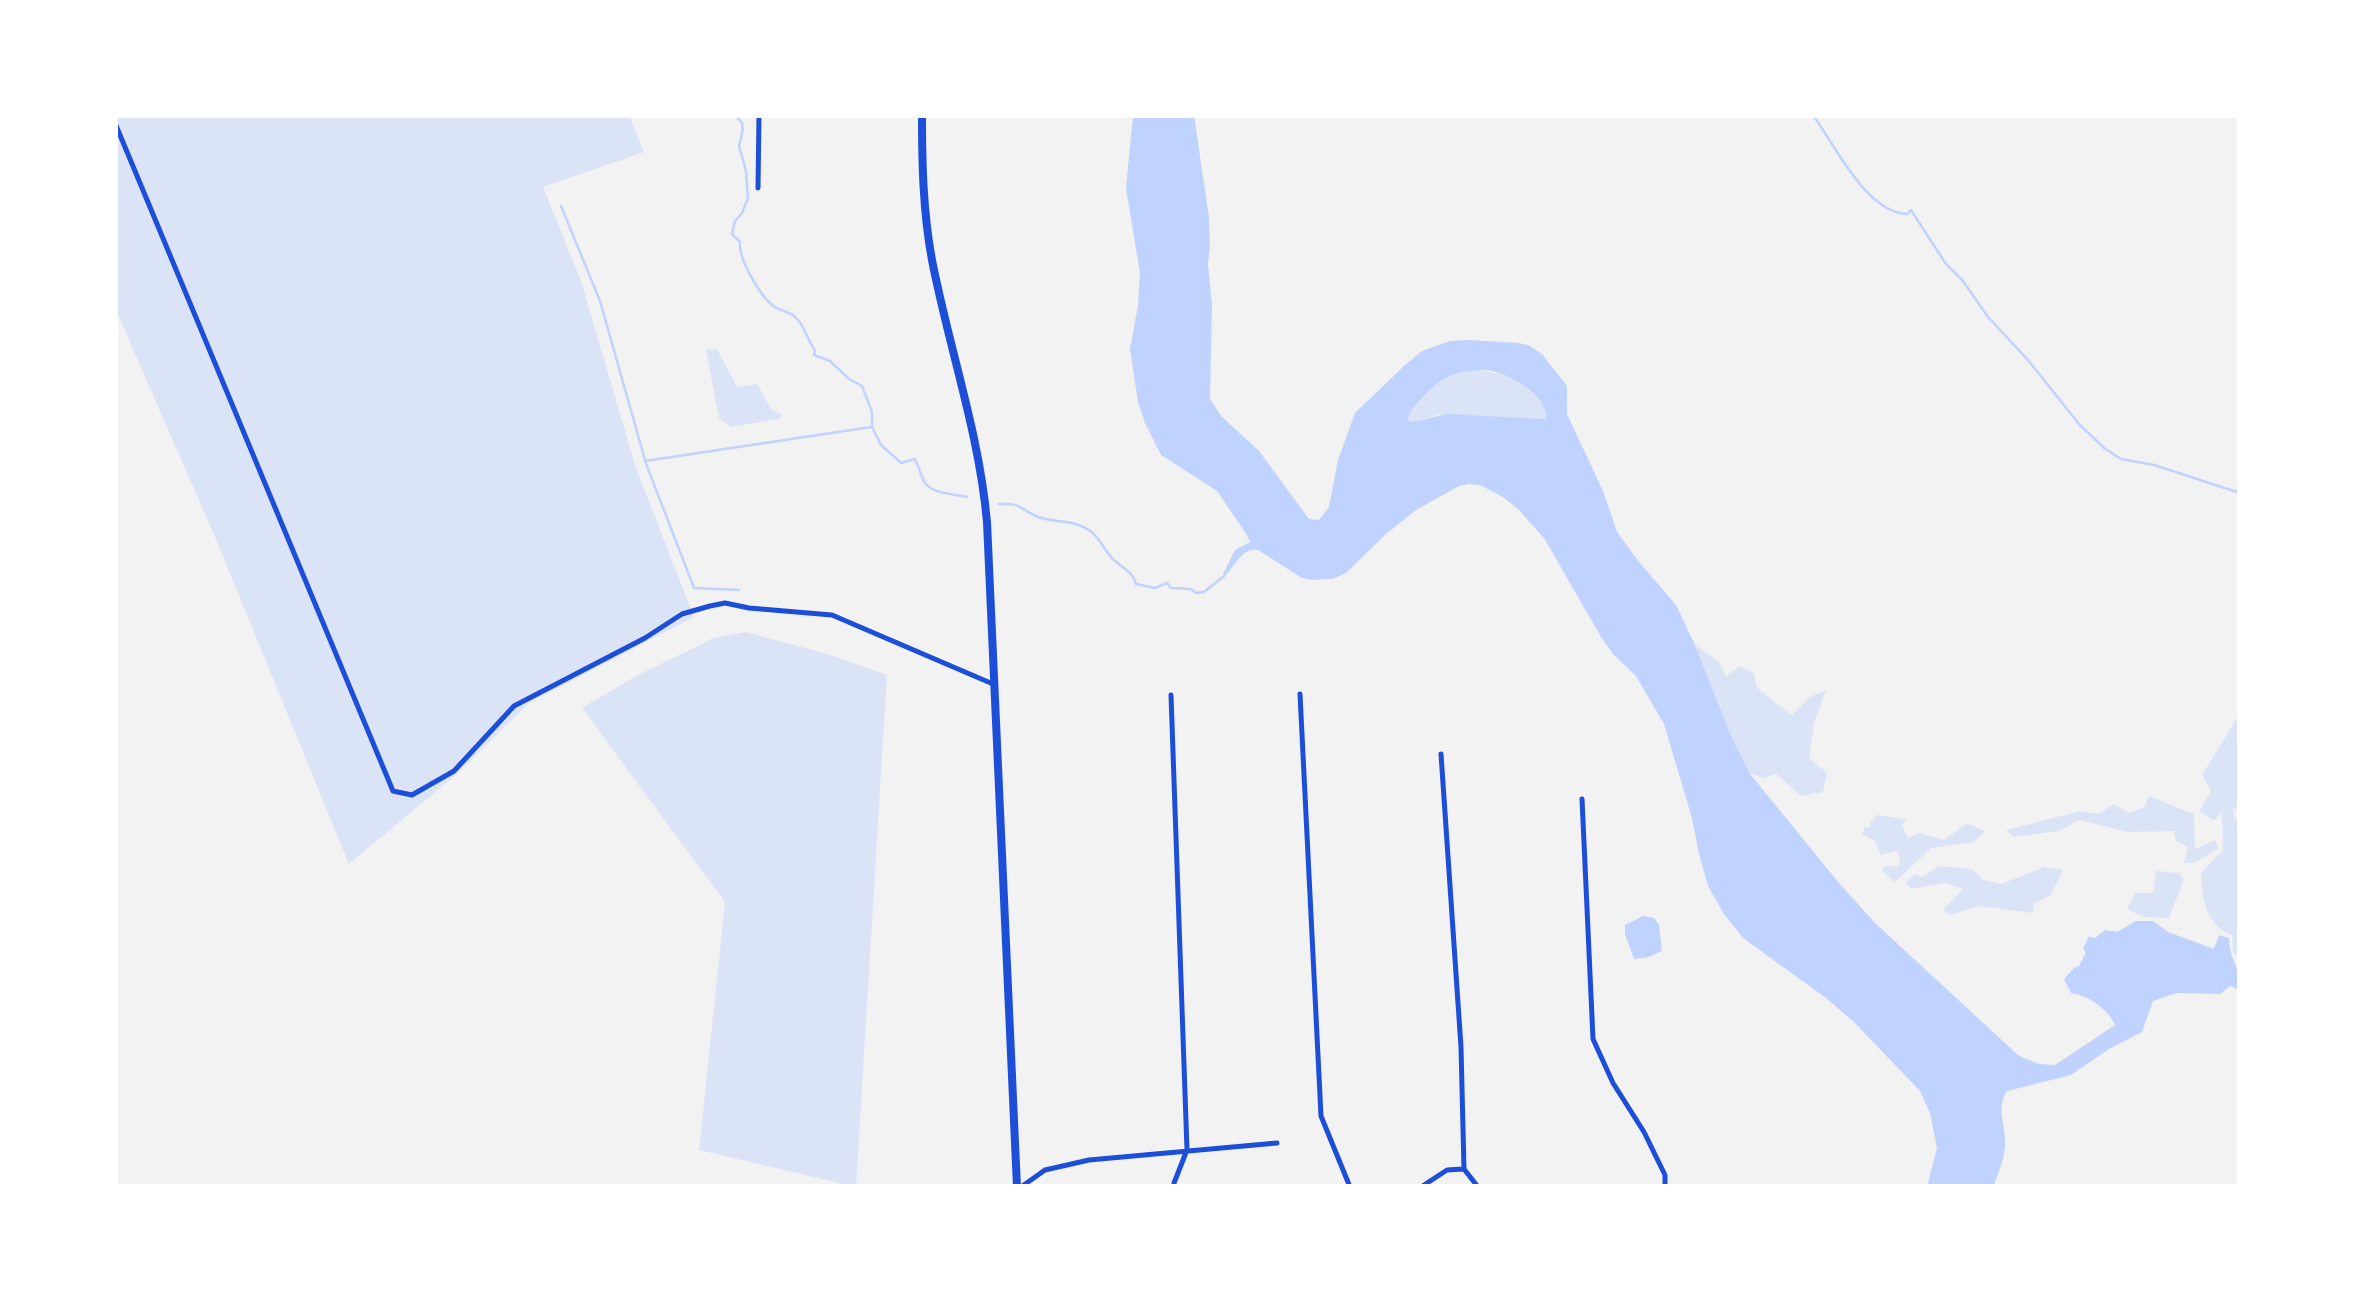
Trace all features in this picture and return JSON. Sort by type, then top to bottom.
[{"type":"main road","points":[[922,115],[924,211],[985,495],[1019,1187]]},
{"type":"street","points":[[758,115],[758,188]]},
{"type":"street","points":[[115,123],[393,791],[412,795],[454,772],[514,706],[645,638],[682,614],[710,606],[724,604],[832,615],[994,684]]},
{"type":"street","points":[[1171,694],[1187,1150],[1175,1187]]},
{"type":"street","points":[[1300,694],[1321,1116],[1350,1187]]},
{"type":"street","points":[[1441,754],[1462,1047],[1464,1168],[1478,1187]]},
{"type":"street","points":[[1582,799],[1593,1039],[1613,1083],[1658,1160],[1665,1187]]},
{"type":"street","points":[[1019,1187],[1045,1170],[1088,1160],[1277,1143]]},
{"type":"street","points":[[1421,1187],[1447,1170],[1464,1168]]},
{"type":"shaded area","points":[[115,115],[629,115],[644,152],[543,187],[581,281],[636,468],[694,617],[529,703],[457,774],[349,864],[215,537],[115,308]]},
{"type":"shaded area","points":[[717,349],[737,387],[757,384],[772,410],[782,414],[779,419],[731,427],[719,418],[706,350]]},
{"type":"shaded area","points":[[1473,370],[1520,382],[1538,398],[1546,419],[1438,414],[1422,421],[1408,421],[1416,402],[1432,386]]},
{"type":"shaded area","points":[[746,632],[887,675],[856,1187],[699,1150],[725,902],[582,708],[713,638]]},
{"type":"shaded area","points":[[1695,645],[1718,661],[1726,676],[1740,666],[1754,673],[1757,688],[1792,715],[1810,697],[1826,690],[1814,724],[1809,758],[1827,773],[1823,792],[1801,796],[1776,774],[1765,778],[1750,774]]},
{"type":"shaded area","points":[[2240,713],[2240,810],[2233,808],[2234,818],[2240,822],[2240,957],[2233,953],[2232,935],[2211,918],[2202,892],[2201,873],[2223,850],[2222,811],[2214,821],[2199,811],[2211,792],[2202,775]]},
{"type":"shaded area","points":[[2149,796],[2194,814],[2195,849],[2215,840],[2218,849],[2194,863],[2184,863],[2188,847],[2176,841],[2174,831],[2128,832],[2079,820],[2059,831],[2014,837],[2006,830],[2080,811],[2098,814],[2114,804],[2129,813],[2144,807]]},
{"type":"shaded area","points":[[1877,815],[1906,819],[1902,826],[1908,838],[1919,833],[1944,840],[1967,823],[1985,831],[1974,842],[1931,848],[1895,882],[1882,871],[1885,865],[1899,867],[1900,856],[1896,851],[1881,855],[1875,841],[1862,834],[1865,827],[1872,827],[1869,824]]},
{"type":"shaded area","points":[[1939,866],[1972,869],[1983,880],[2002,884],[2044,867],[2063,870],[2051,895],[2034,904],[2033,913],[1978,906],[1951,915],[1943,910],[1963,889],[1945,883],[1911,889],[1906,883],[1914,874],[1922,877]]},
{"type":"shaded area","points":[[2156,871],[2179,873],[2184,879],[2169,918],[2143,917],[2127,909],[2135,893],[2153,893]]},
{"type":"water","points":[[1133,115],[1194,115],[1209,218],[1210,399],[1221,416],[1259,451],[1309,519],[1319,520],[1329,507],[1338,460],[1355,413],[1422,351],[1450,341],[1468,340],[1519,343],[1542,354],[1567,386],[1567,414],[1603,491],[1617,532],[1676,605],[1750,774],[1875,923],[2019,1056],[2055,1065],[2115,1025],[2097,1004],[2071,993],[2064,979],[2079,966],[2089,936],[2095,938],[2105,930],[2117,932],[2136,921],[2153,921],[2168,932],[2214,949],[2219,935],[2229,938],[2240,990],[2230,986],[2220,994],[2176,993],[2153,1001],[2142,1032],[2071,1075],[2007,1091],[2002,1108],[2004,1151],[1993,1187],[1927,1187],[1937,1148],[1930,1113],[1920,1091],[1854,1022],[1743,938],[1724,914],[1708,886],[1664,724],[1636,676],[1601,637],[1544,538],[1518,509],[1480,485],[1459,486],[1416,510],[1346,573],[1332,579],[1302,578],[1258,550],[1242,555],[1224,577],[1235,550],[1250,542],[1247,535],[1217,491],[1161,455],[1138,402],[1130,349],[1140,273],[1126,188]],"holes":[[[1489,370],[1517,381],[1534,394],[1541,401],[1546,419],[1448,414],[1408,421],[1413,408],[1443,380],[1468,371]]]},
{"type":"water","points":[[1643,916],[1654,918],[1659,925],[1662,951],[1634,959],[1625,925]]},
{"type":"waterway","points":[[735,115],[743,129],[739,146],[748,198],[732,234],[740,242],[742,257],[756,284],[772,305],[797,319],[815,350],[814,355],[830,361],[862,386],[872,412],[872,427],[881,445],[901,463],[915,459],[929,487],[967,497]]},
{"type":"waterway","points":[[1819,115],[1815,118],[1866,191],[1892,211],[1907,214],[1911,210],[1946,264],[1988,317],[2104,448],[2121,459],[2154,465],[2240,493]]},
{"type":"waterway","points":[[561,206],[600,301],[645,460]]},
{"type":"waterway","points":[[739,590],[694,588],[645,461],[871,427]]},
{"type":"waterway","points":[[999,504],[1016,505],[1043,518],[1089,530],[1136,584],[1155,588],[1167,583],[1171,588],[1196,593],[1204,592],[1224,576]]}]
